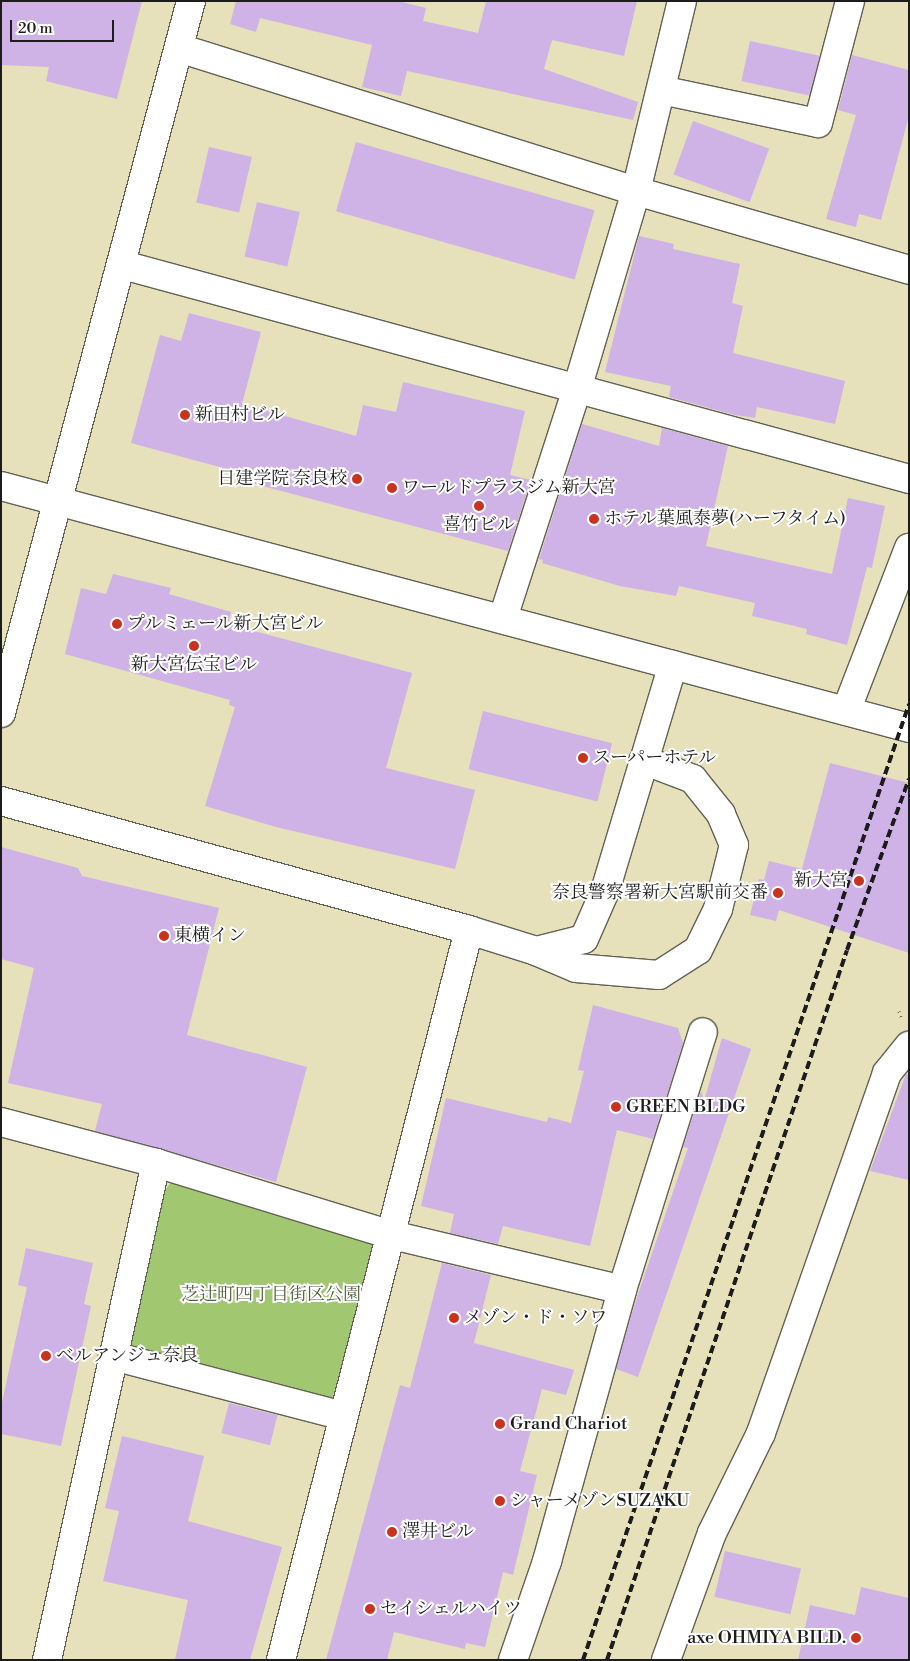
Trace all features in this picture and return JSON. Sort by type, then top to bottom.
[{"type":"street","points":[[1,713],[123,265],[191,1]]},
{"type":"street","points":[[503,618],[578,389],[636,191],[682,1]]},
{"type":"street","points":[[661,90],[818,123],[850,1]]},
{"type":"street","points":[[179,48],[636,191],[909,270]]},
{"type":"street","points":[[123,265],[909,479]]},
{"type":"street","points":[[1,486],[503,618],[909,728]]},
{"type":"street","points":[[846,711],[909,548]]},
{"type":"street","points":[[536,951],[584,939],[605,891],[673,665]]},
{"type":"street","points":[[1,801],[469,930],[536,951],[576,968],[659,975],[698,950],[718,909],[734,845],[721,814],[694,778],[643,760]]},
{"type":"street","points":[[281,1660],[469,930]]},
{"type":"street","points":[[513,1660],[547,1561],[622,1290],[703,1032]]},
{"type":"street","points":[[666,1660],[712,1533],[761,1433],[887,1072],[909,1046]]},
{"type":"street","points":[[1,1122],[156,1163],[392,1235],[622,1290]]},
{"type":"street","points":[[47,1660],[156,1163]]},
{"type":"street","points":[[113,1356],[343,1416]]},
{"type":"green space","name":"芝辻町四丁目街区公園","points":[[172,1181],[365,1232],[376,1251],[332,1399],[126,1344],[165,1190]]},
{"type":"building","points":[[1,1],[142,1],[117,99],[46,81],[49,67],[1,65]]},
{"type":"building","points":[[236,1],[398,1],[426,8],[423,21],[478,33],[486,1],[637,1],[624,56],[552,40],[544,69],[638,102],[633,120],[407,71],[401,96],[362,87],[372,45],[260,18],[256,32],[230,24]]},
{"type":"building","points":[[750,41],[819,56],[811,96],[741,81]]},
{"type":"building","points":[[852,55],[909,70],[909,116],[881,220],[859,214],[856,227],[826,219],[856,115],[838,110]]},
{"type":"building","points":[[693,121],[769,149],[750,202],[674,175]]},
{"type":"building","points":[[356,142],[594,210],[575,280],[336,211]]},
{"type":"building","points":[[209,147],[252,157],[239,212],[196,203]]},
{"type":"building","points":[[257,202],[300,212],[287,266],[244,257]]},
{"type":"building","points":[[639,236],[674,244],[673,249],[740,264],[732,303],[743,306],[733,353],[845,381],[835,424],[757,407],[755,418],[735,415],[669,397],[671,386],[605,372]]},
{"type":"building","points":[[189,313],[261,332],[242,404],[356,436],[363,405],[396,412],[403,382],[525,411],[510,475],[531,480],[508,551],[236,479],[238,472],[131,443],[160,335],[181,341]]},
{"type":"building","points":[[582,424],[659,446],[662,428],[728,446],[706,546],[832,574],[848,498],[885,506],[872,568],[867,567],[847,645],[806,634],[807,629],[752,616],[755,603],[679,586],[676,596],[620,586],[542,563],[543,560],[539,559]]},
{"type":"building","points":[[113,574],[171,588],[169,594],[231,612],[228,624],[412,673],[386,768],[475,790],[455,869],[276,827],[205,806],[235,707],[229,705],[230,700],[65,654],[81,588],[106,594]]},
{"type":"building","points":[[483,711],[612,743],[598,801],[468,769]]},
{"type":"building","points":[[830,763],[909,783],[909,953],[779,910],[776,921],[750,915],[759,879],[764,880],[769,861],[802,869]]},
{"type":"building","points":[[1,847],[78,868],[82,876],[219,908],[187,1035],[307,1067],[276,1182],[95,1131],[102,1104],[8,1083],[34,968],[1,959]]},
{"type":"building","points":[[593,1005],[678,1028],[683,1043],[653,1139],[617,1130],[590,1246],[503,1226],[498,1244],[450,1233],[454,1214],[421,1206],[446,1098],[547,1122],[548,1117],[571,1123],[584,1071],[578,1070]]},
{"type":"building","points":[[722,1038],[751,1049],[638,1377],[616,1369],[633,1309],[688,1148],[683,1147],[701,1091],[704,1101]]},
{"type":"building","points":[[906,1074],[909,1075],[909,1180],[870,1171]]},
{"type":"building","name":"ベルアンジュ奈良","points":[[26,1248],[93,1263],[84,1304],[91,1306],[61,1446],[1,1434],[1,1407],[27,1287],[18,1285]]},
{"type":"building","points":[[442,1263],[491,1275],[474,1343],[574,1370],[566,1395],[542,1389],[520,1471],[537,1475],[513,1575],[503,1572],[485,1647],[466,1643],[465,1649],[394,1632],[387,1660],[326,1660],[400,1385],[410,1388]]},
{"type":"building","points":[[229,1403],[278,1415],[270,1445],[222,1433]]},
{"type":"building","points":[[122,1436],[204,1456],[188,1521],[282,1547],[250,1660],[175,1660],[188,1600],[103,1581],[119,1511],[105,1508]]},
{"type":"building","points":[[725,1551],[801,1569],[790,1614],[714,1597]]},
{"type":"building","name":"axe OHMIYA BILD.","points":[[861,1587],[909,1598],[909,1660],[798,1660],[810,1605],[855,1615]]},
{"type":"railway","points":[[583,1660],[909,704]]},
{"type":"railway","points":[[607,1660],[847,950],[909,779]]},
{"type":"place","name":"新田村ビル","points":[[185,415]]},
{"type":"place","name":"日建学院 奈良校","points":[[357,479]]},
{"type":"place","name":"ワールドプラスジム新大宮","points":[[392,488]]},
{"type":"place","name":"喜竹ビル","points":[[479,506]]},
{"type":"place","name":"ホテル葉風泰夢(ハーフタイム)","points":[[594,519]]},
{"type":"place","name":"プルミェール新大宮ビル","points":[[117,624]]},
{"type":"place","name":"新大宮伝宝ビル","points":[[194,646]]},
{"type":"place","name":"スーパーホテル","points":[[583,758]]},
{"type":"place","name":"新大宮","points":[[859,881]]},
{"type":"place","name":"奈良警察署新大宮駅前交番","points":[[778,893]]},
{"type":"place","name":"東横イン","points":[[164,936]]},
{"type":"place","name":"GREEN BLDG","points":[[616,1107]]},
{"type":"place","name":"メゾン・ド・ソワ","points":[[454,1318]]},
{"type":"place","name":"ベルアンジュ奈良","points":[[46,1356]]},
{"type":"place","name":"Grand Chariot","points":[[500,1424]]},
{"type":"place","name":"シャーメゾンSUZAKU","points":[[500,1501]]},
{"type":"place","name":"澤井ビル","points":[[392,1532]]},
{"type":"place","name":"セイシェルハイツ","points":[[370,1609]]},
{"type":"place","name":"axe OHMIYA BILD.","points":[[856,1638]]}]
